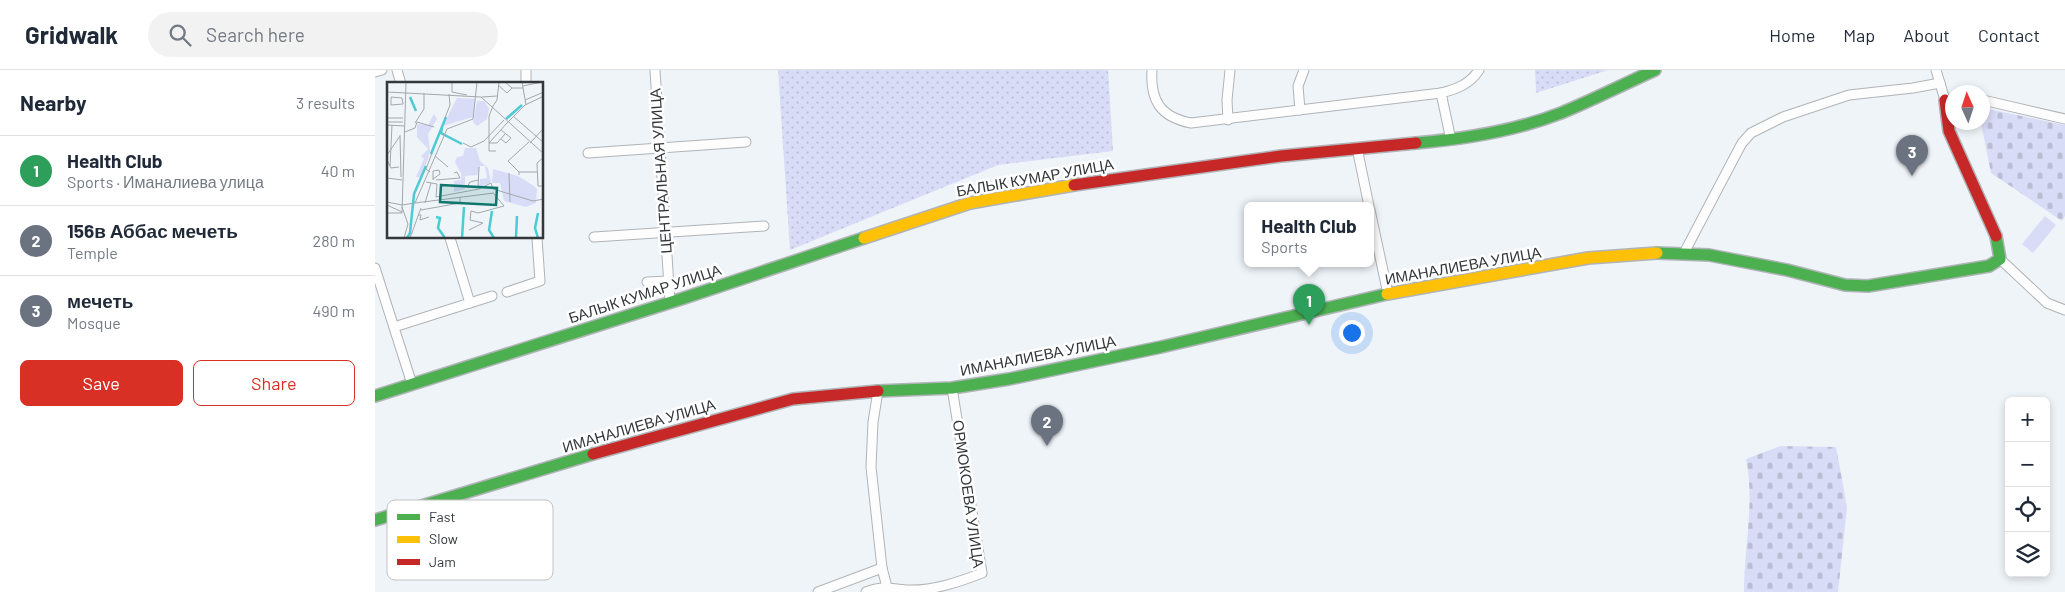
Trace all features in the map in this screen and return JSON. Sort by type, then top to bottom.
[{"type":"street","points":[[375,72],[382,70]]},
{"type":"street","name":"ЦЕНТРАЛЬНАЯ УЛИЦА","points":[[655,70],[670,302]]},
{"type":"street","points":[[1152,70],[1151,83],[1157,104],[1171,116],[1191,123],[1441,93],[1465,85],[1479,70]]},
{"type":"street","points":[[1228,120],[1227,100],[1230,70]]},
{"type":"street","points":[[1300,110],[1298,86],[1304,70]]},
{"type":"street","name":"БАЛЫК КУМАР УЛИЦА","points":[[375,396],[977,201],[1091,182],[1357,148],[1451,140],[1536,122],[1655,70]]},
{"type":"street","points":[[1936,70],[1945,91]]},
{"type":"street","points":[[1684,253],[1733,158],[1751,133],[1783,117],[1849,95],[1913,88],[1940,82]]},
{"type":"street","points":[[1441,93],[1451,140]]},
{"type":"street","points":[[1990,102],[2065,119]]},
{"type":"street","points":[[1949,130],[1997,239],[2000,259],[2047,303],[2065,310]]},
{"type":"street","points":[[588,153],[746,142]]},
{"type":"street","points":[[1357,148],[1368,202]]},
{"type":"street","points":[[594,237],[764,226]]},
{"type":"street","points":[[1374,229],[1388,294]]},
{"type":"street","points":[[450,239],[471,303]]},
{"type":"street","points":[[507,292],[540,281],[537,239]]},
{"type":"street","name":"ИМАНАЛИЕВА УЛИЦА","points":[[441,500],[597,453],[768,405],[817,396],[952,388],[1009,379],[1388,294],[1588,258],[1655,253],[1684,253],[1787,270],[1854,287],[1989,266],[2000,259]]},
{"type":"street","points":[[375,268],[411,384]]},
{"type":"street","points":[[647,282],[668,281]]},
{"type":"street","points":[[394,328],[492,296]]},
{"type":"street","name":"ОРМОКОЕВА УЛИЦА","points":[[866,592],[887,587],[908,590],[953,584],[982,573],[952,388]]},
{"type":"street","points":[[878,391],[873,422],[871,467],[881,568],[887,587]]},
{"type":"street","name":"ИМАНАЛИЕВА УЛИЦА","points":[[375,520],[387,516]]},
{"type":"street","points":[[817,592],[881,568]]},
{"type":"green space","points":[[778,70],[1108,70],[1113,151],[998,165],[790,250]]},
{"type":"green space","points":[[1535,70],[1608,70],[1536,93]]},
{"type":"green space","points":[[1990,109],[2065,125],[2065,216],[2062,221],[1991,173],[1982,130],[1990,130]]},
{"type":"green space","points":[[2045,216],[2056,225],[2033,253],[2022,244]]},
{"type":"green space","points":[[1781,446],[1836,447],[1847,507],[1838,592],[1744,592],[1749,508],[1746,459]]},
{"type":"traffic: fast","points":[[1416,143],[1453,139],[1526,125],[1573,108],[1655,70]]},
{"type":"traffic: fast","points":[[1657,253],[1709,255],[1787,270],[1845,285],[1868,286],[1989,266],[2000,259],[1996,236]]},
{"type":"traffic: fast","points":[[375,396],[681,299],[864,238]]},
{"type":"traffic: fast","points":[[878,391],[952,388],[1009,379],[1161,347],[1387,294]]},
{"type":"traffic: fast","points":[[441,500],[593,454]]},
{"type":"traffic: fast","points":[[375,520],[387,516]]},
{"type":"traffic: slow","points":[[864,238],[970,203],[1074,185]]},
{"type":"traffic: slow","points":[[1387,294],[1588,258],[1657,253]]},
{"type":"traffic: jam","points":[[1949,130],[1996,236]]},
{"type":"traffic: jam","points":[[1074,185],[1281,156],[1416,143]]},
{"type":"traffic: jam","points":[[593,454],[793,399],[878,391]]},
{"type":"place","name":"мечеть","points":[[1912,176]]},
{"type":"place","name":"Health Club","points":[[1309,325]]},
{"type":"place","name":"156в Аббас мечеть","points":[[1047,446]]}]
